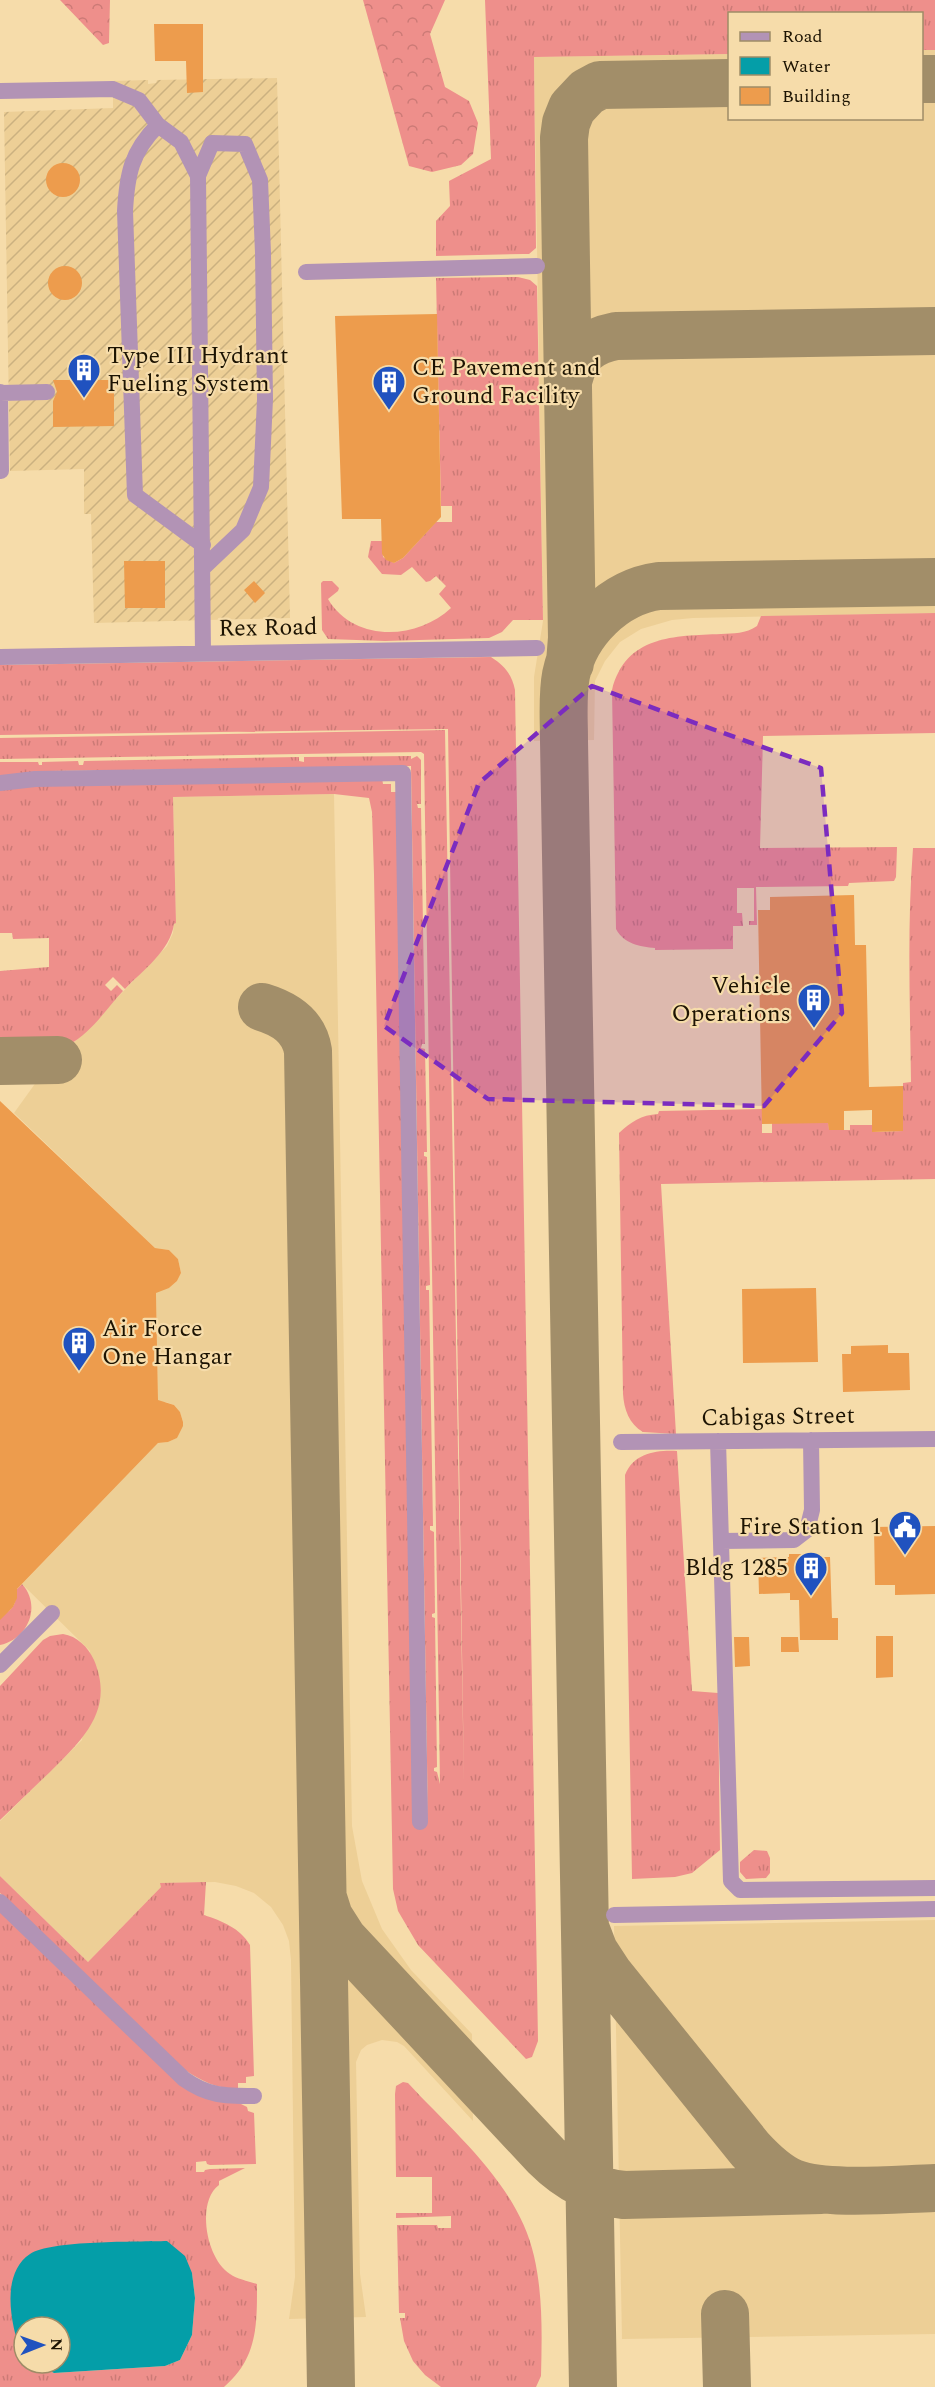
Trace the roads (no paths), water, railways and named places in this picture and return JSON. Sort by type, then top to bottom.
[{"type":"street","points":[[0,92],[113,89],[139,100],[158,125],[181,142],[198,176]]},
{"type":"street","points":[[158,125],[145,138],[127,176],[125,211],[135,495],[202,545]]},
{"type":"street","points":[[203,568],[243,530],[261,487],[265,399],[260,180],[245,144],[212,143],[198,176],[203,653]]},
{"type":"street","points":[[306,272],[537,266]]},
{"type":"street","points":[[1,471],[0,393],[47,392]]},
{"type":"street","name":"Rex Road","points":[[0,657],[537,648]]},
{"type":"street","points":[[0,783],[35,779],[403,773],[420,1822]]},
{"type":"street","name":"Cabigas Street","points":[[621,1442],[935,1439]]},
{"type":"street","points":[[721,1541],[794,1540],[807,1530],[812,1510],[811,1440]]},
{"type":"street","points":[[718,1441],[733,1912]]},
{"type":"street","points":[[0,1665],[52,1614]]},
{"type":"street","points":[[731,1881],[740,1890],[935,1888]]},
{"type":"street","points":[[0,1902],[184,2079],[198,2089],[214,2094],[254,2096]]},
{"type":"street","points":[[614,1915],[935,1909]]},
{"type":"water","points":[[167,2241],[185,2256],[192,2273],[195,2298],[192,2335],[180,2360],[165,2366],[72,2372],[72,2315],[12,2315],[10,2300],[15,2274],[30,2254],[40,2249],[75,2244]]},
{"type":"place","name":"Type III Hydrant Fueling System","points":[[84,399]]},
{"type":"place","name":"CE Pavement and Ground Facility","points":[[389,411]]},
{"type":"place","name":"Vehicle Operations","points":[[814,1029]]},
{"type":"place","name":"Air Force One Hangar","points":[[79,1372]]},
{"type":"place","name":"Fire Station 1","points":[[905,1556]]},
{"type":"place","name":"Bldg 1285","points":[[811,1597]]}]
